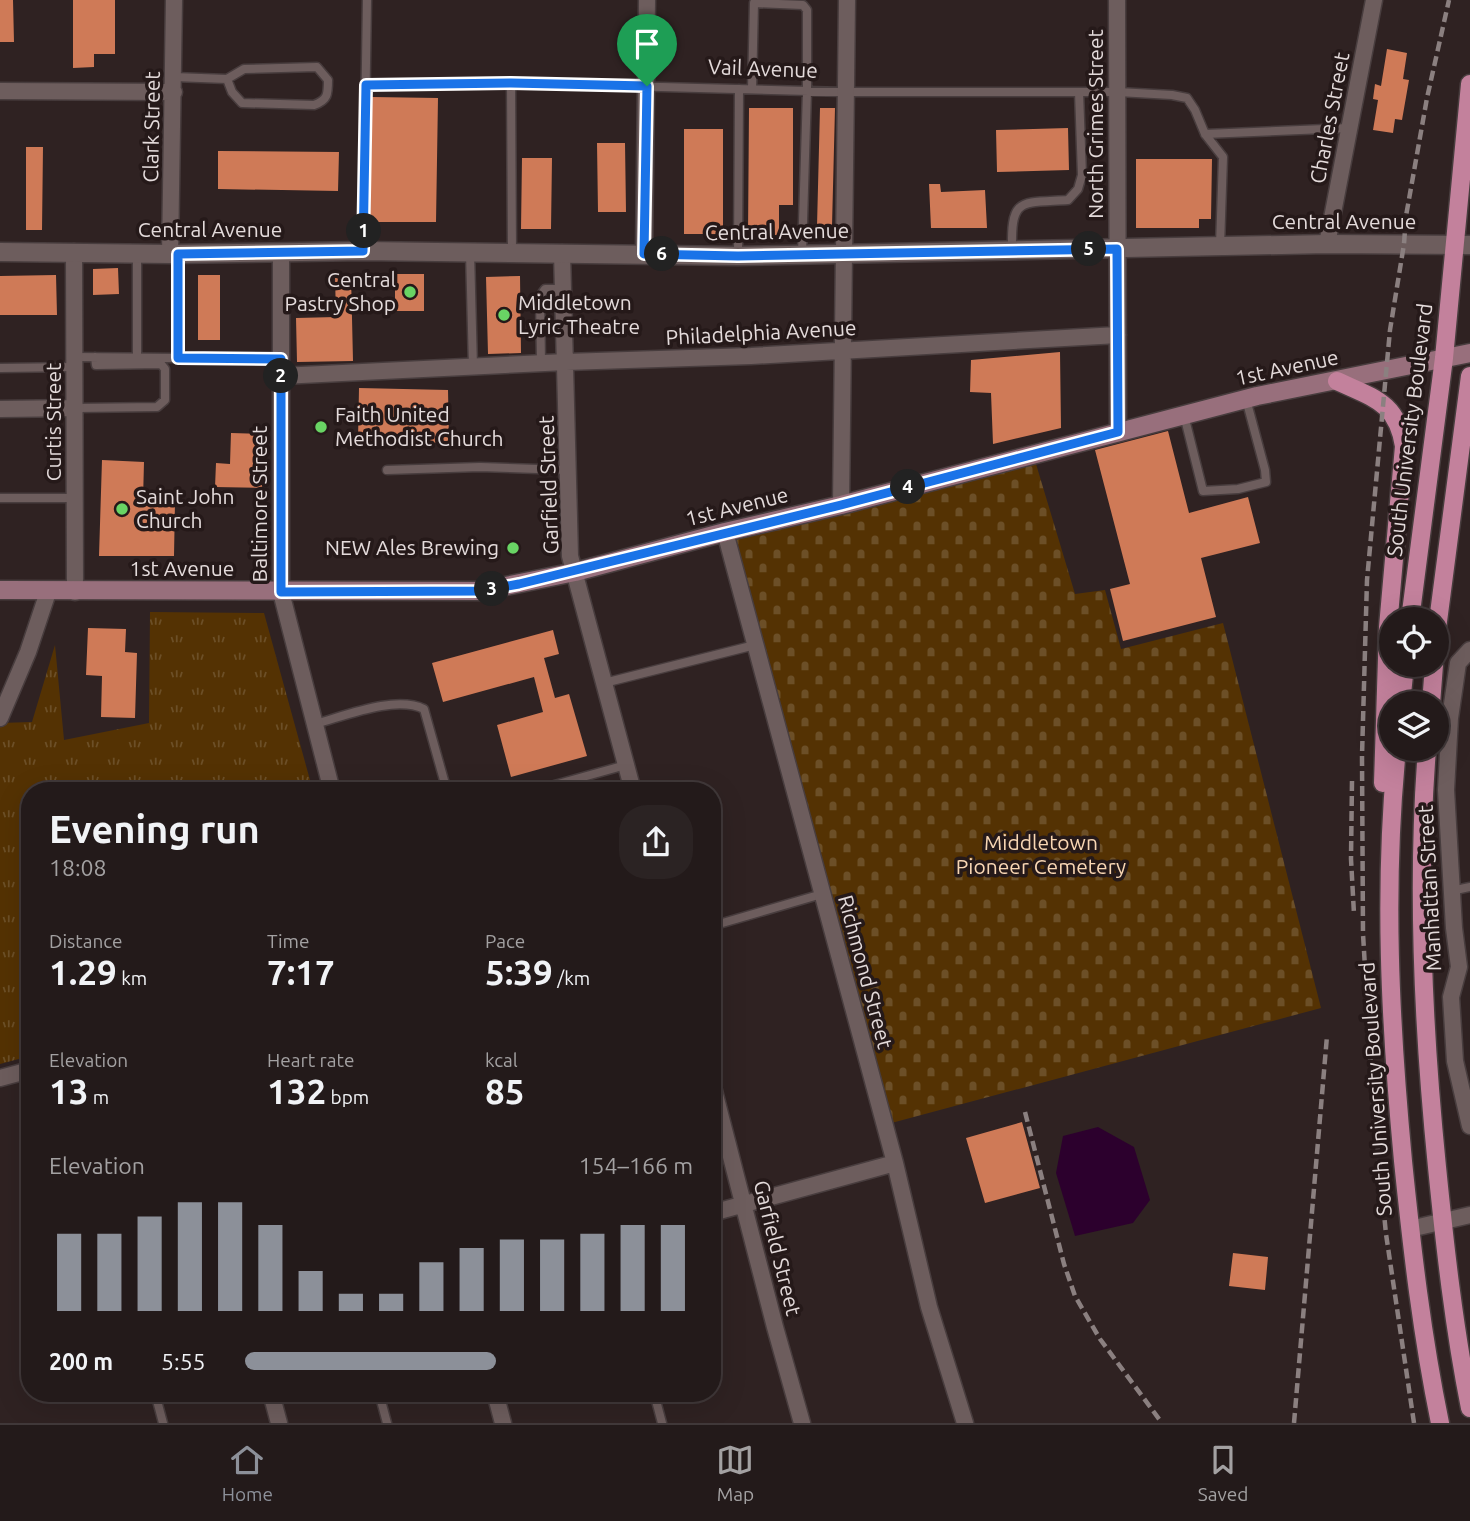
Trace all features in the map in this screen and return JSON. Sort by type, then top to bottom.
[{"type":"main road","name":"South University Boulevard","points":[[1412,607],[1444,358],[1462,245],[1470,84]]},
{"type":"main road","name":"1st Avenue","points":[[0,590],[481,591],[575,572],[1246,399],[1470,353]]},
{"type":"main road","points":[[1440,607],[1470,376]]},
{"type":"main road","points":[[1337,381],[1382,402],[1401,427],[1404,446],[1388,627],[1382,807],[1389,838]]},
{"type":"main road","name":"South University Boulevard","points":[[1396,761],[1389,838],[1390,1002],[1410,1229],[1426,1351],[1440,1423]]},
{"type":"main road","points":[[1426,761],[1420,889],[1429,1087],[1442,1222],[1461,1363],[1470,1408]]},
{"type":"street","name":"Clark Street","points":[[174,0],[174,254]]},
{"type":"street","points":[[644,254],[648,0]]},
{"type":"street","points":[[841,505],[847,0]]},
{"type":"street","name":"North Grimes Street","points":[[1117,0],[1118,432]]},
{"type":"street","name":"Charles Street","points":[[1327,244],[1374,0]]},
{"type":"street","points":[[0,91],[174,85]]},
{"type":"street","name":"Central Avenue","points":[[0,252],[174,254],[363,251],[738,256],[1327,244],[1462,245]]},
{"type":"street","name":"Curtis Street","points":[[74,252],[75,592]]},
{"type":"street","name":"Baltimore Street","points":[[281,252],[281,592],[330,782]]},
{"type":"street","name":"Garfield Street","points":[[562,253],[570,556],[631,782]]},
{"type":"street","name":"Philadelphia Avenue","points":[[281,368],[473,366],[1118,335]]},
{"type":"street","points":[[0,409],[76,408]]},
{"type":"street","name":"Richmond Street","points":[[725,532],[895,1163],[929,1307],[965,1423]]},
{"type":"street","points":[[1,715],[48,592]]},
{"type":"street","name":"Manhattan Street","points":[[1470,650],[1458,663],[1450,718],[1446,790],[1451,891],[1465,966],[1451,997],[1455,1061],[1470,1126]]},
{"type":"street","points":[[0,1078],[21,1072]]},
{"type":"street","name":"Garfield Street","points":[[721,1116],[802,1423]]},
{"type":"street","points":[[721,1211],[895,1163]]},
{"type":"street","points":[[1410,1229],[1469,1219]]},
{"type":"street","points":[[273,1402],[278,1423]]},
{"type":"street","points":[[497,1402],[503,1423]]},
{"type":"lane","points":[[363,251],[367,0]]},
{"type":"lane","points":[[752,89],[754,1],[803,5],[807,10],[807,91],[802,254]]},
{"type":"lane","points":[[174,85],[227,79],[244,69],[317,67],[328,80],[328,94],[324,101],[314,105],[243,103],[232,92],[227,79]]},
{"type":"lane","points":[[511,83],[512,254]]},
{"type":"lane","name":"Vail Avenue","points":[[366,85],[511,83],[845,92],[1118,92],[1172,95],[1186,98],[1195,110],[1205,134]]},
{"type":"lane","points":[[738,256],[739,89]]},
{"type":"lane","points":[[1012,251],[1011,220],[1016,210],[1029,202],[1068,200],[1078,189],[1082,175],[1079,92]]},
{"type":"lane","points":[[1205,134],[1349,128]]},
{"type":"lane","points":[[1205,134],[1223,158],[1220,246]]},
{"type":"lane","points":[[470,252],[473,366]]},
{"type":"lane","points":[[137,253],[137,361]]},
{"type":"lane","points":[[174,254],[178,358]]},
{"type":"lane","points":[[541,363],[540,296],[545,289],[564,289]]},
{"type":"lane","points":[[0,368],[75,362],[95,357],[161,365],[165,369],[165,400],[157,407],[76,408]]},
{"type":"lane","points":[[137,361],[178,358],[281,368]]},
{"type":"lane","points":[[1184,415],[1203,491],[1237,489],[1266,482],[1246,399]]},
{"type":"lane","points":[[387,470],[480,467],[568,470]]},
{"type":"lane","points":[[0,498],[74,498]]},
{"type":"lane","points":[[604,683],[755,645]]},
{"type":"lane","points":[[315,724],[396,704],[413,704],[424,709],[444,782]]},
{"type":"lane","points":[[565,782],[626,765]]},
{"type":"lane","points":[[1451,891],[1470,887]]},
{"type":"lane","points":[[721,923],[822,894]]},
{"type":"lane","points":[[157,1402],[163,1423]]},
{"type":"lane","points":[[381,1402],[387,1423]]},
{"type":"lane","points":[[656,1402],[662,1423]]},
{"type":"green space","name":"Middletown Pioneer Cemetery","points":[[1033,454],[1075,594],[1105,590],[1121,649],[1223,623],[1321,1008],[884,1125],[725,532]]},
{"type":"green space","points":[[150,612],[264,613],[311,782],[21,782],[21,1058],[0,1064],[0,723],[32,722],[55,645],[64,740],[149,723]]},
{"type":"shaded area","points":[[1098,1127],[1134,1147],[1150,1200],[1133,1223],[1075,1236],[1056,1173],[1063,1136]]},
{"type":"building","points":[[0,0],[13,0],[14,42],[0,42]]},
{"type":"building","points":[[73,0],[115,0],[115,54],[94,54],[94,67],[73,68]]},
{"type":"building","points":[[1387,49],[1407,53],[1403,79],[1409,80],[1402,120],[1395,119],[1393,133],[1373,130],[1378,100],[1373,99],[1375,84],[1381,86]]},
{"type":"building","points":[[372,97],[438,98],[436,222],[370,222]]},
{"type":"building","points":[[749,108],[793,108],[793,205],[779,205],[779,235],[748,235]]},
{"type":"building","points":[[820,108],[835,108],[832,226],[817,226]]},
{"type":"building","points":[[1068,128],[1069,170],[997,172],[996,130]]},
{"type":"building","points":[[684,129],[723,129],[723,234],[684,234]]},
{"type":"building","points":[[597,143],[625,143],[626,212],[598,212]]},
{"type":"building","points":[[26,147],[43,147],[42,230],[26,230]]},
{"type":"building","points":[[218,151],[339,152],[338,191],[218,189]]},
{"type":"building","points":[[522,158],[552,158],[551,229],[521,229]]},
{"type":"building","points":[[1136,159],[1212,159],[1211,219],[1199,219],[1199,228],[1136,228]]},
{"type":"building","points":[[929,184],[940,184],[941,192],[985,190],[987,228],[931,228]]},
{"type":"building","points":[[118,268],[119,294],[93,295],[93,269]]},
{"type":"building","name":"Central Pastry Shop","points":[[395,274],[424,274],[424,311],[395,311]]},
{"type":"building","points":[[56,275],[57,315],[0,315],[0,276]]},
{"type":"building","points":[[198,275],[220,275],[220,340],[198,340]]},
{"type":"building","points":[[351,275],[353,361],[297,362],[296,318],[336,317],[335,276]]},
{"type":"building","name":"Middletown Lyric Theatre","points":[[520,276],[521,353],[488,354],[486,277]]},
{"type":"building","points":[[1060,352],[1061,428],[993,444],[991,393],[970,392],[971,360]]},
{"type":"building","points":[[359,388],[448,390],[449,443],[358,441]]},
{"type":"building","points":[[1168,431],[1189,513],[1248,497],[1260,543],[1201,558],[1216,617],[1123,641],[1110,589],[1130,584],[1095,450]]},
{"type":"building","points":[[231,433],[264,434],[262,488],[215,487],[216,463],[230,464]]},
{"type":"building","name":"Saint John Church","points":[[102,460],[144,462],[143,500],[175,502],[174,556],[99,556]]},
{"type":"building","points":[[88,628],[126,629],[125,652],[137,653],[135,718],[101,717],[102,676],[86,675]]},
{"type":"building","points":[[553,630],[559,654],[544,658],[555,698],[569,694],[587,756],[511,777],[497,725],[543,712],[534,677],[443,702],[432,663]]},
{"type":"building","points":[[1022,1122],[1040,1188],[985,1203],[966,1138]]},
{"type":"building","points":[[1233,1253],[1268,1257],[1265,1290],[1229,1286]]},
{"type":"railway","points":[[1414,1423],[1386,1234],[1373,1102],[1363,934],[1362,756],[1367,580],[1390,330],[1406,216],[1427,98],[1449,0]]},
{"type":"railway","points":[[1352,781],[1351,859],[1354,914]]},
{"type":"railway","points":[[1294,1423],[1327,1036]]},
{"type":"railway","points":[[1025,1112],[1064,1264],[1075,1296],[1100,1339],[1162,1423]]},
{"type":"place","name":"Central Pastry Shop","points":[[410,292]]},
{"type":"place","name":"Middletown Lyric Theatre","points":[[504,315]]},
{"type":"place","name":"Faith United Methodist Church","points":[[321,427]]},
{"type":"place","name":"Saint John Church","points":[[122,509]]},
{"type":"place","name":"NEW Ales Brewing","points":[[513,548]]},
{"type":"route","points":[[511,83],[647,86],[644,254],[738,256],[1117,249],[1118,432],[841,505],[519,584],[481,591],[281,592],[281,359],[178,358],[178,254],[363,251],[366,85],[511,83]]}]
